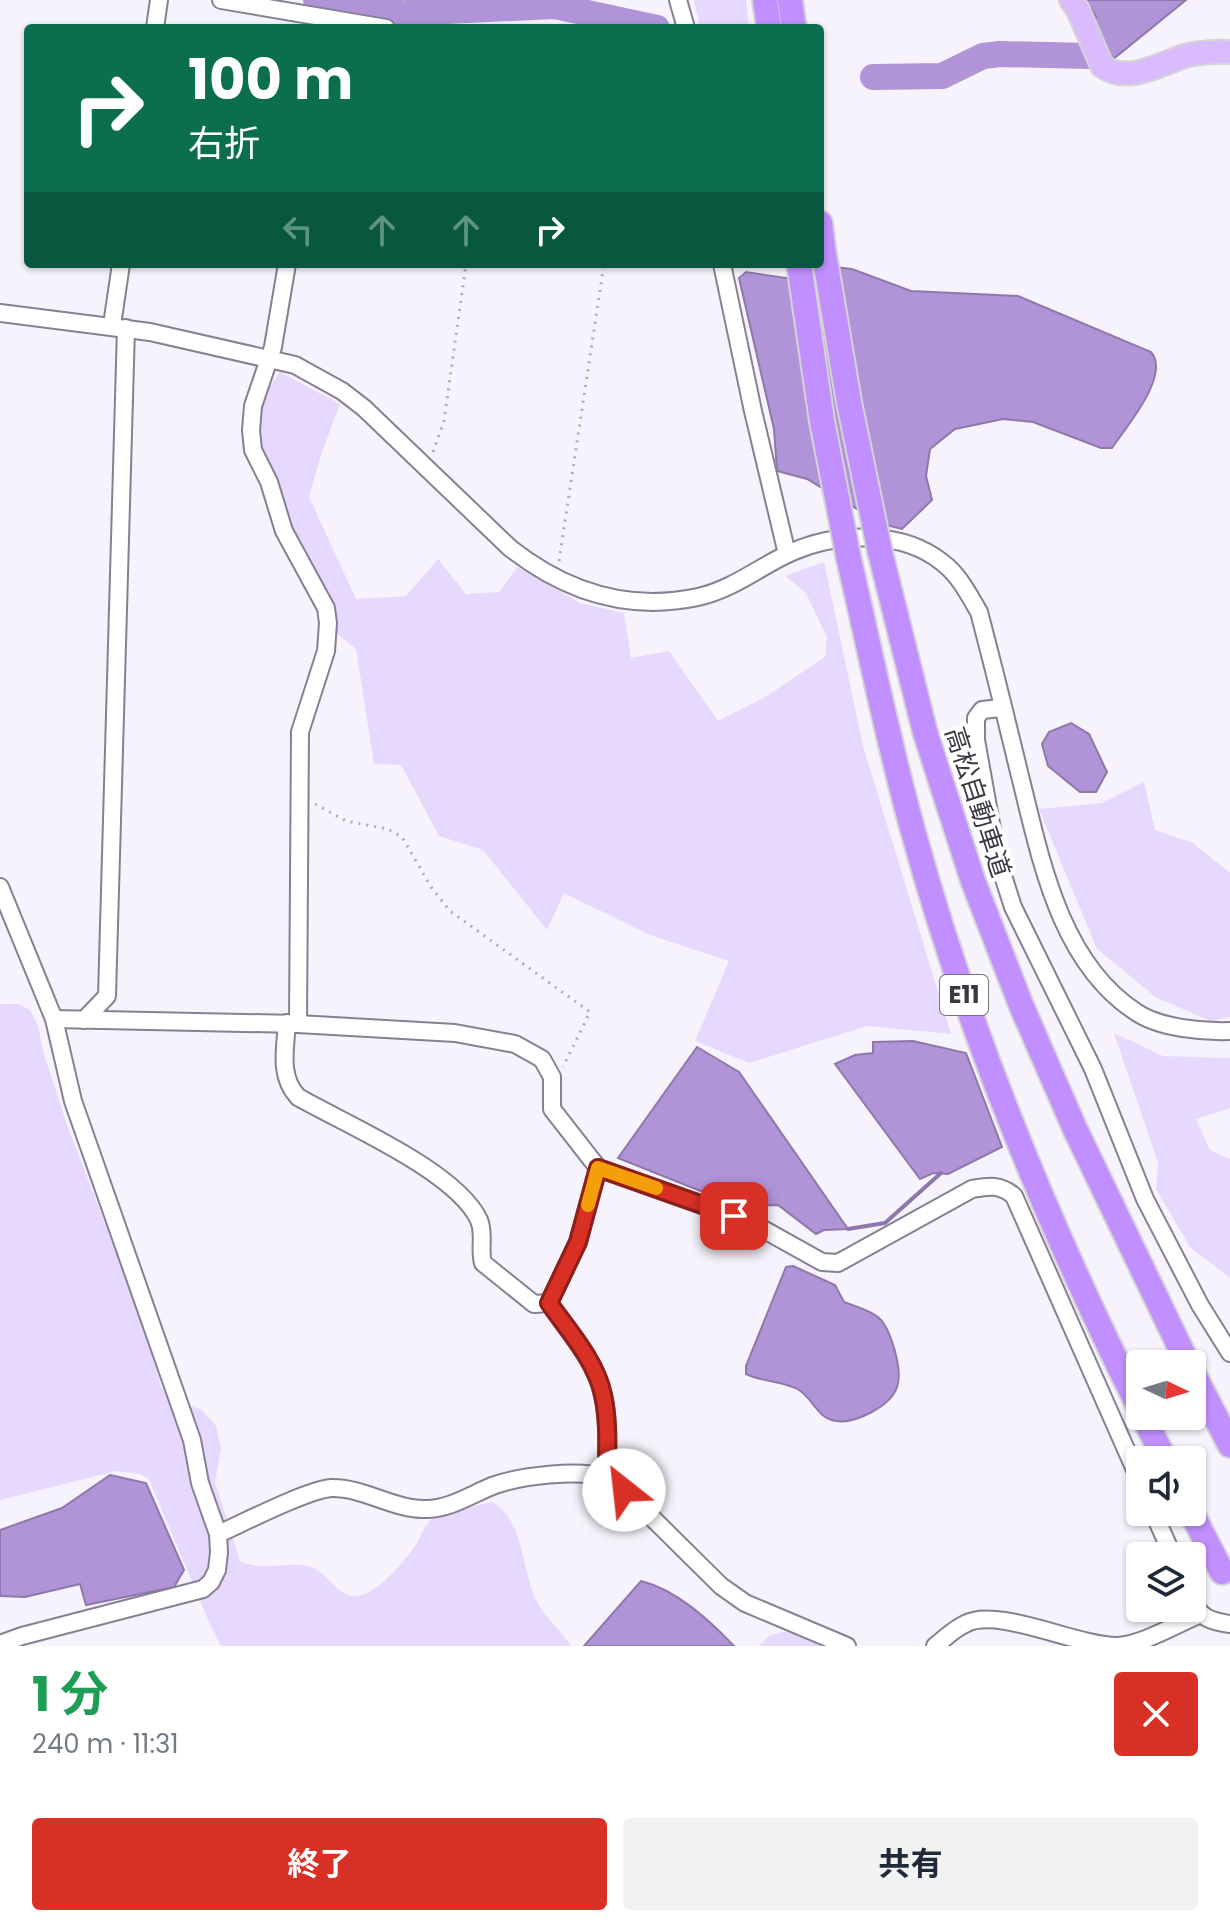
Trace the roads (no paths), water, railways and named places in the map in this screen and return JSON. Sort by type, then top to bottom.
[{"type":"highway","points":[[765,0],[768,24]]},
{"type":"highway","points":[[790,0],[793,24]]},
{"type":"highway","name":"高松自動車道","points":[[824,254],[849,402],[880,552],[925,732],[978,895],[1021,1005],[1075,1129],[1181,1350]]},
{"type":"highway","name":"E11","points":[[800,268],[822,421],[849,560],[913,831],[968,1011],[1040,1197],[1126,1381]]},
{"type":"highway","points":[[1206,1398],[1230,1445]]},
{"type":"highway","points":[[1198,1526],[1222,1572]]},
{"type":"main road","points":[[1071,0],[1102,66],[1110,72],[1123,75],[1139,73],[1192,55],[1230,52]]},
{"type":"street","points":[[156,24],[159,0]]},
{"type":"street","points":[[221,0],[362,24]]},
{"type":"street","points":[[678,0],[685,24]]},
{"type":"street","points":[[84,1020],[107,996],[121,268]]},
{"type":"street","points":[[286,268],[270,358],[253,406],[253,450],[269,482],[284,531],[326,608],[328,623],[326,651],[300,732],[292,1024],[284,1062],[289,1087],[298,1097],[428,1169],[452,1186],[478,1220],[483,1263],[534,1304],[549,1303]]},
{"type":"street","points":[[723,268],[787,554]]},
{"type":"street","points":[[0,313],[22,318],[119,326],[295,365],[342,391],[364,408],[510,548],[551,577],[598,596],[630,601],[675,601],[729,588],[787,554],[813,543],[850,537],[915,545],[944,563],[965,587],[979,612],[1044,874],[1063,920],[1086,961],[1117,998],[1139,1015],[1183,1028],[1230,1031]]},
{"type":"street","points":[[1001,708],[982,710],[976,718],[976,740],[997,857],[1013,907],[1093,1069],[1145,1199],[1200,1305],[1230,1353]]},
{"type":"street","points":[[0,887],[54,1019],[73,1101],[187,1425],[200,1483],[218,1534],[217,1570],[203,1589],[0,1644]]},
{"type":"street","points":[[54,1019],[292,1024],[455,1033],[515,1044],[542,1059],[552,1077],[552,1109],[598,1168],[752,1223],[822,1262],[838,1263],[972,1189],[993,1185],[1006,1189],[1014,1196],[1126,1449]]},
{"type":"street","points":[[549,1303],[578,1242],[598,1168]]},
{"type":"street","points":[[549,1303],[593,1367],[603,1393],[608,1429],[607,1477]]},
{"type":"street","points":[[218,1534],[332,1488],[425,1510],[442,1508],[497,1484],[519,1479],[574,1475],[607,1477],[721,1586],[745,1603],[847,1646]]},
{"type":"street","points":[[1206,1617],[1212,1622],[1230,1624]]},
{"type":"street","points":[[935,1646],[967,1622],[981,1619],[1006,1621],[1077,1641],[1118,1646],[1137,1641],[1169,1622]]},
{"type":"waterway","points":[[316,0],[404,13],[555,6],[638,24]]},
{"type":"waterway","points":[[873,77],[942,76],[983,56],[1000,54],[1089,56],[1111,41]]},
{"type":"waterway","points":[[848,1229],[885,1223],[941,1173]]}]
